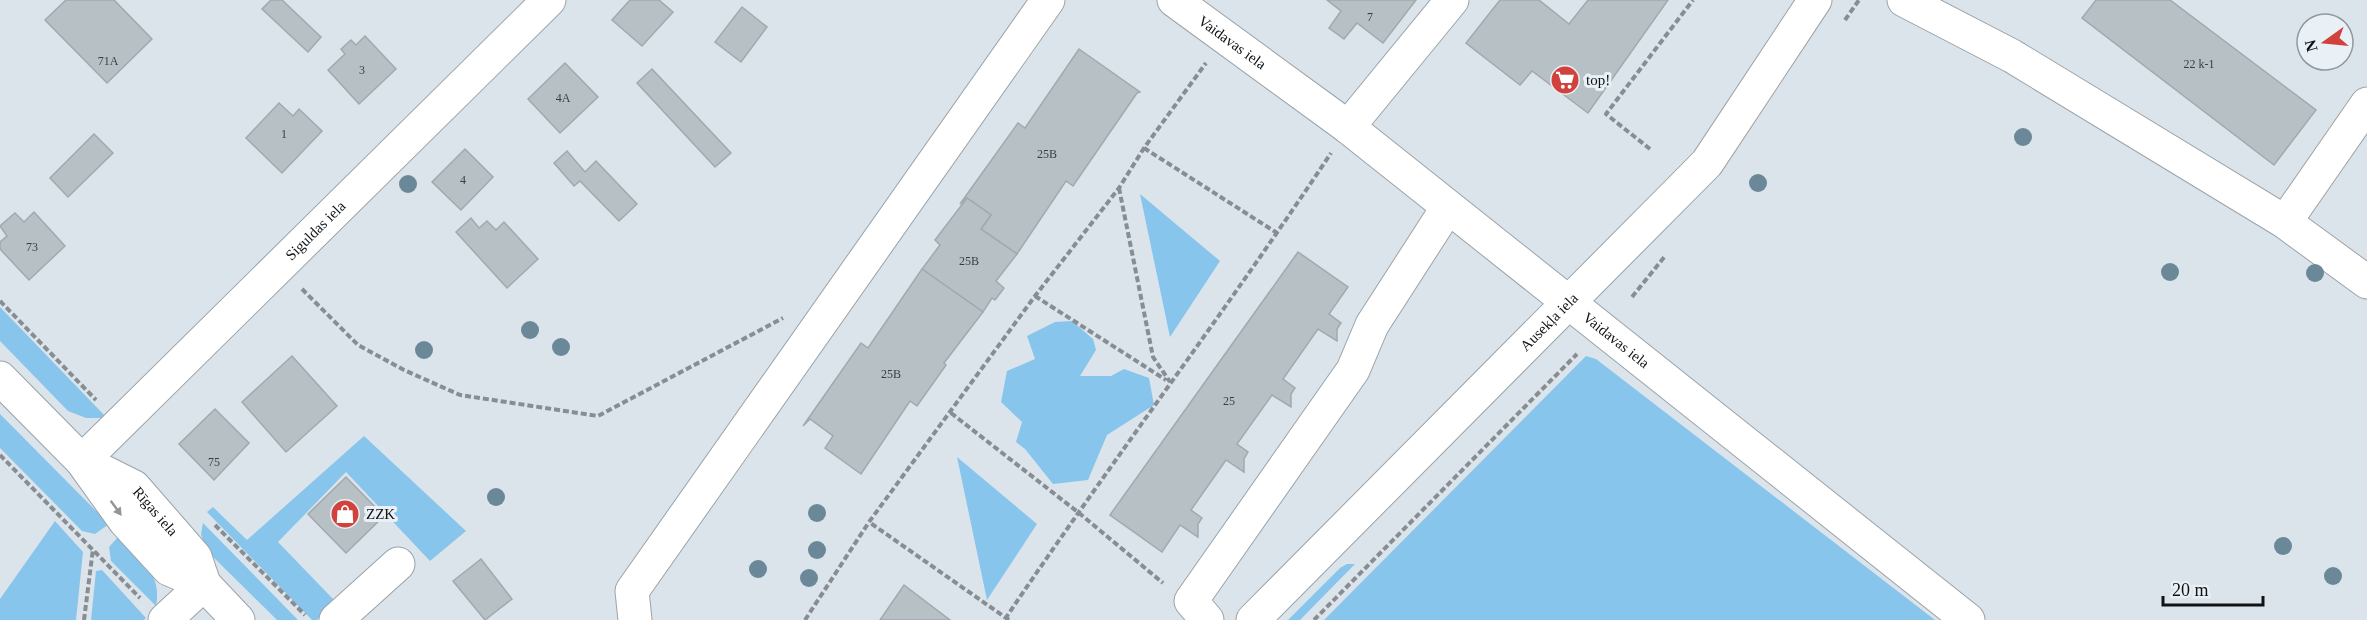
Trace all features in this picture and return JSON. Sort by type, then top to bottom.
[{"type":"street","name":"Siguldas iela","points":[[82,461],[549,0]]},
{"type":"street","points":[[635,620],[632,591],[1048,0]]},
{"type":"street","name":"Vaidavas iela","points":[[1174,0],[1348,127],[1968,620]]},
{"type":"street","points":[[1348,127],[1452,0]]},
{"type":"street","name":"Ausekļa iela","points":[[1253,620],[1707,163],[1815,0]]},
{"type":"street","points":[[1922,4],[2285,222],[2367,282]]},
{"type":"street","points":[[2285,222],[2367,104]]},
{"type":"street","points":[[1206,620],[1191,601],[1353,370],[1372,325],[1448,207]]},
{"type":"street","name":"Rīgas iela","points":[[0,378],[82,461],[125,521],[169,569],[204,584],[238,620]]},
{"type":"street","points":[[336,620],[398,564]]},
{"type":"street","points":[[155,611],[204,584]]},
{"type":"path","points":[[1650,149],[1606,114],[1693,0]]},
{"type":"path","points":[[805,620],[869,522],[1035,296],[1119,188],[1144,148],[1225,38]]},
{"type":"path","points":[[869,522],[1007,619],[1170,382],[1278,233],[1348,127]]},
{"type":"path","points":[[1144,148],[1278,233]]},
{"type":"path","points":[[1119,188],[1153,357],[1170,382]]},
{"type":"path","points":[[279,266],[358,345],[404,370],[460,395],[598,416],[784,317]]},
{"type":"path","points":[[1035,296],[1170,382]]},
{"type":"path","points":[[0,301],[98,402]]},
{"type":"path","points":[[1314,620],[1577,354]]},
{"type":"path","points":[[951,413],[1079,513],[1165,585]]},
{"type":"path","points":[[0,455],[155,611]]},
{"type":"path","points":[[212,522],[309,620]]},
{"type":"path","points":[[84,620],[93,548]]},
{"type":"shaded area","points":[[1140,194],[1220,261],[1170,337]]},
{"type":"shaded area","points":[[0,307],[107,418],[86,418],[68,411],[0,341]]},
{"type":"shaded area","points":[[1072,321],[1093,339],[1096,350],[1080,376],[1111,376],[1124,369],[1149,378],[1154,405],[1107,435],[1088,480],[1053,484],[1025,449],[1016,442],[1022,422],[1001,402],[1007,371],[1035,359],[1027,336],[1055,322]]},
{"type":"shaded area","points":[[1586,356],[1596,359],[1935,620],[1324,620]]},
{"type":"shaded area","points":[[0,414],[109,524],[95,534],[82,531],[0,448]]},
{"type":"shaded area","points":[[364,436],[466,531],[430,561],[346,472],[278,542],[334,600],[317,620],[312,620],[207,512],[213,507],[247,540]]},
{"type":"shaded area","points":[[957,457],[1037,524],[987,600]]},
{"type":"shaded area","points":[[55,521],[83,552],[76,620],[0,620],[0,599]]},
{"type":"shaded area","points":[[203,523],[298,620],[277,620],[206,550],[201,534]]},
{"type":"shaded area","points":[[118,537],[153,575],[157,594],[156,606],[111,561],[109,547]]},
{"type":"shaded area","points":[[1347,564],[1355,564],[1300,620],[1288,620],[1340,568]]},
{"type":"shaded area","points":[[102,570],[146,618],[144,620],[91,620],[96,571]]},
{"type":"building","points":[[66,0],[114,0],[152,39],[107,83],[45,20]]},
{"type":"building","points":[[271,0],[282,0],[321,37],[308,52],[262,9]]},
{"type":"building","points":[[630,0],[659,0],[673,12],[642,46],[612,20]]},
{"type":"building","points":[[1327,0],[1416,0],[1383,43],[1357,23],[1344,39],[1329,28],[1341,11]]},
{"type":"building","points":[[1500,0],[1539,0],[1569,24],[1588,0],[1668,0],[1588,113],[1532,71],[1520,85],[1466,43]]},
{"type":"building","points":[[2096,0],[2170,0],[2316,110],[2274,165],[2082,18]]},
{"type":"building","points":[[742,7],[767,27],[741,62],[715,42]]},
{"type":"building","points":[[365,36],[396,69],[359,104],[328,70],[345,54],[341,49],[351,40],[356,45]]},
{"type":"building","points":[[1079,49],[1140,92],[1137,93],[1073,186],[1066,181],[1017,254],[981,229],[991,215],[967,198],[960,204],[1018,123],[1025,128]]},
{"type":"building","points":[[565,63],[598,97],[560,133],[528,99]]},
{"type":"building","points":[[652,69],[731,153],[715,167],[637,83]]},
{"type":"building","points":[[279,103],[293,116],[299,109],[322,131],[282,173],[246,138]]},
{"type":"building","points":[[94,134],[113,153],[68,197],[50,178]]},
{"type":"building","points":[[465,149],[493,177],[461,210],[432,182]]},
{"type":"building","points":[[567,151],[585,172],[596,161],[637,204],[619,221],[580,181],[574,186],[554,163]]},
{"type":"building","points":[[967,198],[991,215],[981,229],[1017,254],[996,281],[1004,288],[995,300],[992,298],[983,312],[922,269],[940,245],[935,240]]},
{"type":"building","points":[[34,212],[65,246],[29,280],[0,249],[0,242],[7,236],[0,226],[15,213],[24,222]]},
{"type":"building","points":[[471,218],[479,228],[487,221],[496,230],[504,222],[538,259],[507,288],[456,232]]},
{"type":"building","points":[[1298,252],[1348,287],[1329,314],[1341,323],[1337,329],[1337,341],[1318,329],[1283,379],[1295,388],[1291,394],[1291,407],[1272,395],[1237,444],[1248,452],[1244,459],[1244,472],[1226,460],[1191,510],[1202,518],[1198,524],[1198,537],[1180,525],[1162,552],[1110,515]]},
{"type":"building","points":[[922,269],[983,312],[944,363],[946,365],[917,406],[910,401],[861,474],[825,448],[833,436],[810,419],[803,426],[861,343],[868,348]]},
{"type":"building","points":[[292,356],[337,406],[286,452],[242,402]]},
{"type":"building","points":[[215,409],[249,443],[214,480],[179,444]]},
{"type":"building","points":[[346,477],[384,516],[346,553],[308,514]]},
{"type":"building","points":[[481,559],[512,599],[485,620],[453,581]]},
{"type":"building","points":[[904,585],[950,620],[880,620]]},
{"type":"place","name":"top!","points":[[1565,80]]},
{"type":"place","name":"ZZK","points":[[345,514]]}]
